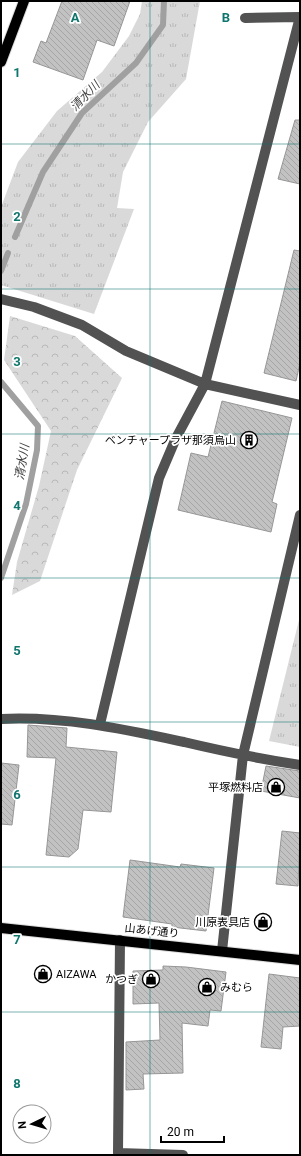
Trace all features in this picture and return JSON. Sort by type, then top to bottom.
[{"type":"main road","points":[[1,62],[24,1]]},
{"type":"main road","name":"山あげ通り","points":[[1,928],[300,960]]},
{"type":"street","points":[[100,724],[159,478],[176,438],[205,384],[300,17],[245,18]]},
{"type":"street","points":[[3,299],[46,311],[82,325],[126,351],[205,384],[300,405]]},
{"type":"street","points":[[222,951],[244,756],[300,515]]},
{"type":"street","points":[[1,719],[26,718],[100,724],[244,756],[300,765]]},
{"type":"street","points":[[120,940],[118,1153],[183,1155]]},
{"type":"green space","points":[[142,1],[200,1],[186,79],[148,122],[123,172],[117,208],[134,209],[94,314],[1,285],[1,207],[18,162],[57,111],[102,72],[129,36],[140,14]]},
{"type":"green space","points":[[10,316],[75,336],[122,378],[77,470],[40,581],[12,595],[17,562],[39,486],[51,431],[4,360]]},
{"type":"green space","points":[[300,616],[300,747],[269,741]]},
{"type":"building","points":[[62,1],[130,1],[114,46],[97,40],[83,80],[33,62],[41,41],[46,43]]},
{"type":"building","points":[[295,120],[300,120],[300,184],[278,179]]},
{"type":"building","points":[[294,250],[300,251],[300,363],[296,381],[264,373]]},
{"type":"building","points":[[222,401],[292,418],[272,502],[277,504],[271,532],[178,510],[191,453],[208,457]]},
{"type":"building","points":[[28,725],[67,728],[66,747],[117,752],[111,812],[83,810],[78,849],[69,857],[46,855],[56,758],[27,757]]},
{"type":"building","points":[[1,763],[19,765],[12,825],[1,824]]},
{"type":"building","points":[[266,766],[300,771],[300,798],[261,791]]},
{"type":"building","points":[[282,831],[300,833],[298,886],[276,884]]},
{"type":"building","points":[[130,860],[180,867],[181,864],[214,868],[206,931],[172,927],[172,924],[123,917]]},
{"type":"building","points":[[163,966],[226,972],[221,1011],[210,1010],[208,1026],[182,1023],[183,1073],[143,1074],[144,1089],[126,1090],[126,1042],[160,1040],[159,1003],[133,1004],[133,971],[163,970]]},
{"type":"building","points":[[269,974],[300,978],[300,1026],[283,1027],[281,1049],[261,1047]]},
{"type":"waterway","name":"清水川","points":[[15,237],[43,172],[82,113],[136,63],[163,25],[164,1]]},
{"type":"waterway","name":"清水川","points":[[1,271],[8,253]]},
{"type":"waterway","name":"清水川","points":[[1,382],[38,426],[37,450],[26,504],[1,578]]},
{"type":"place","name":"ベンチャープラザ那須烏山","points":[[249,440]]},
{"type":"place","name":"平塚燃料店","points":[[276,787]]},
{"type":"place","name":"川原表具店","points":[[263,922]]},
{"type":"place","name":"AIZAWA","points":[[43,974]]},
{"type":"place","name":"かつぎ","points":[[151,979]]},
{"type":"place","name":"みむら","points":[[207,987]]}]
